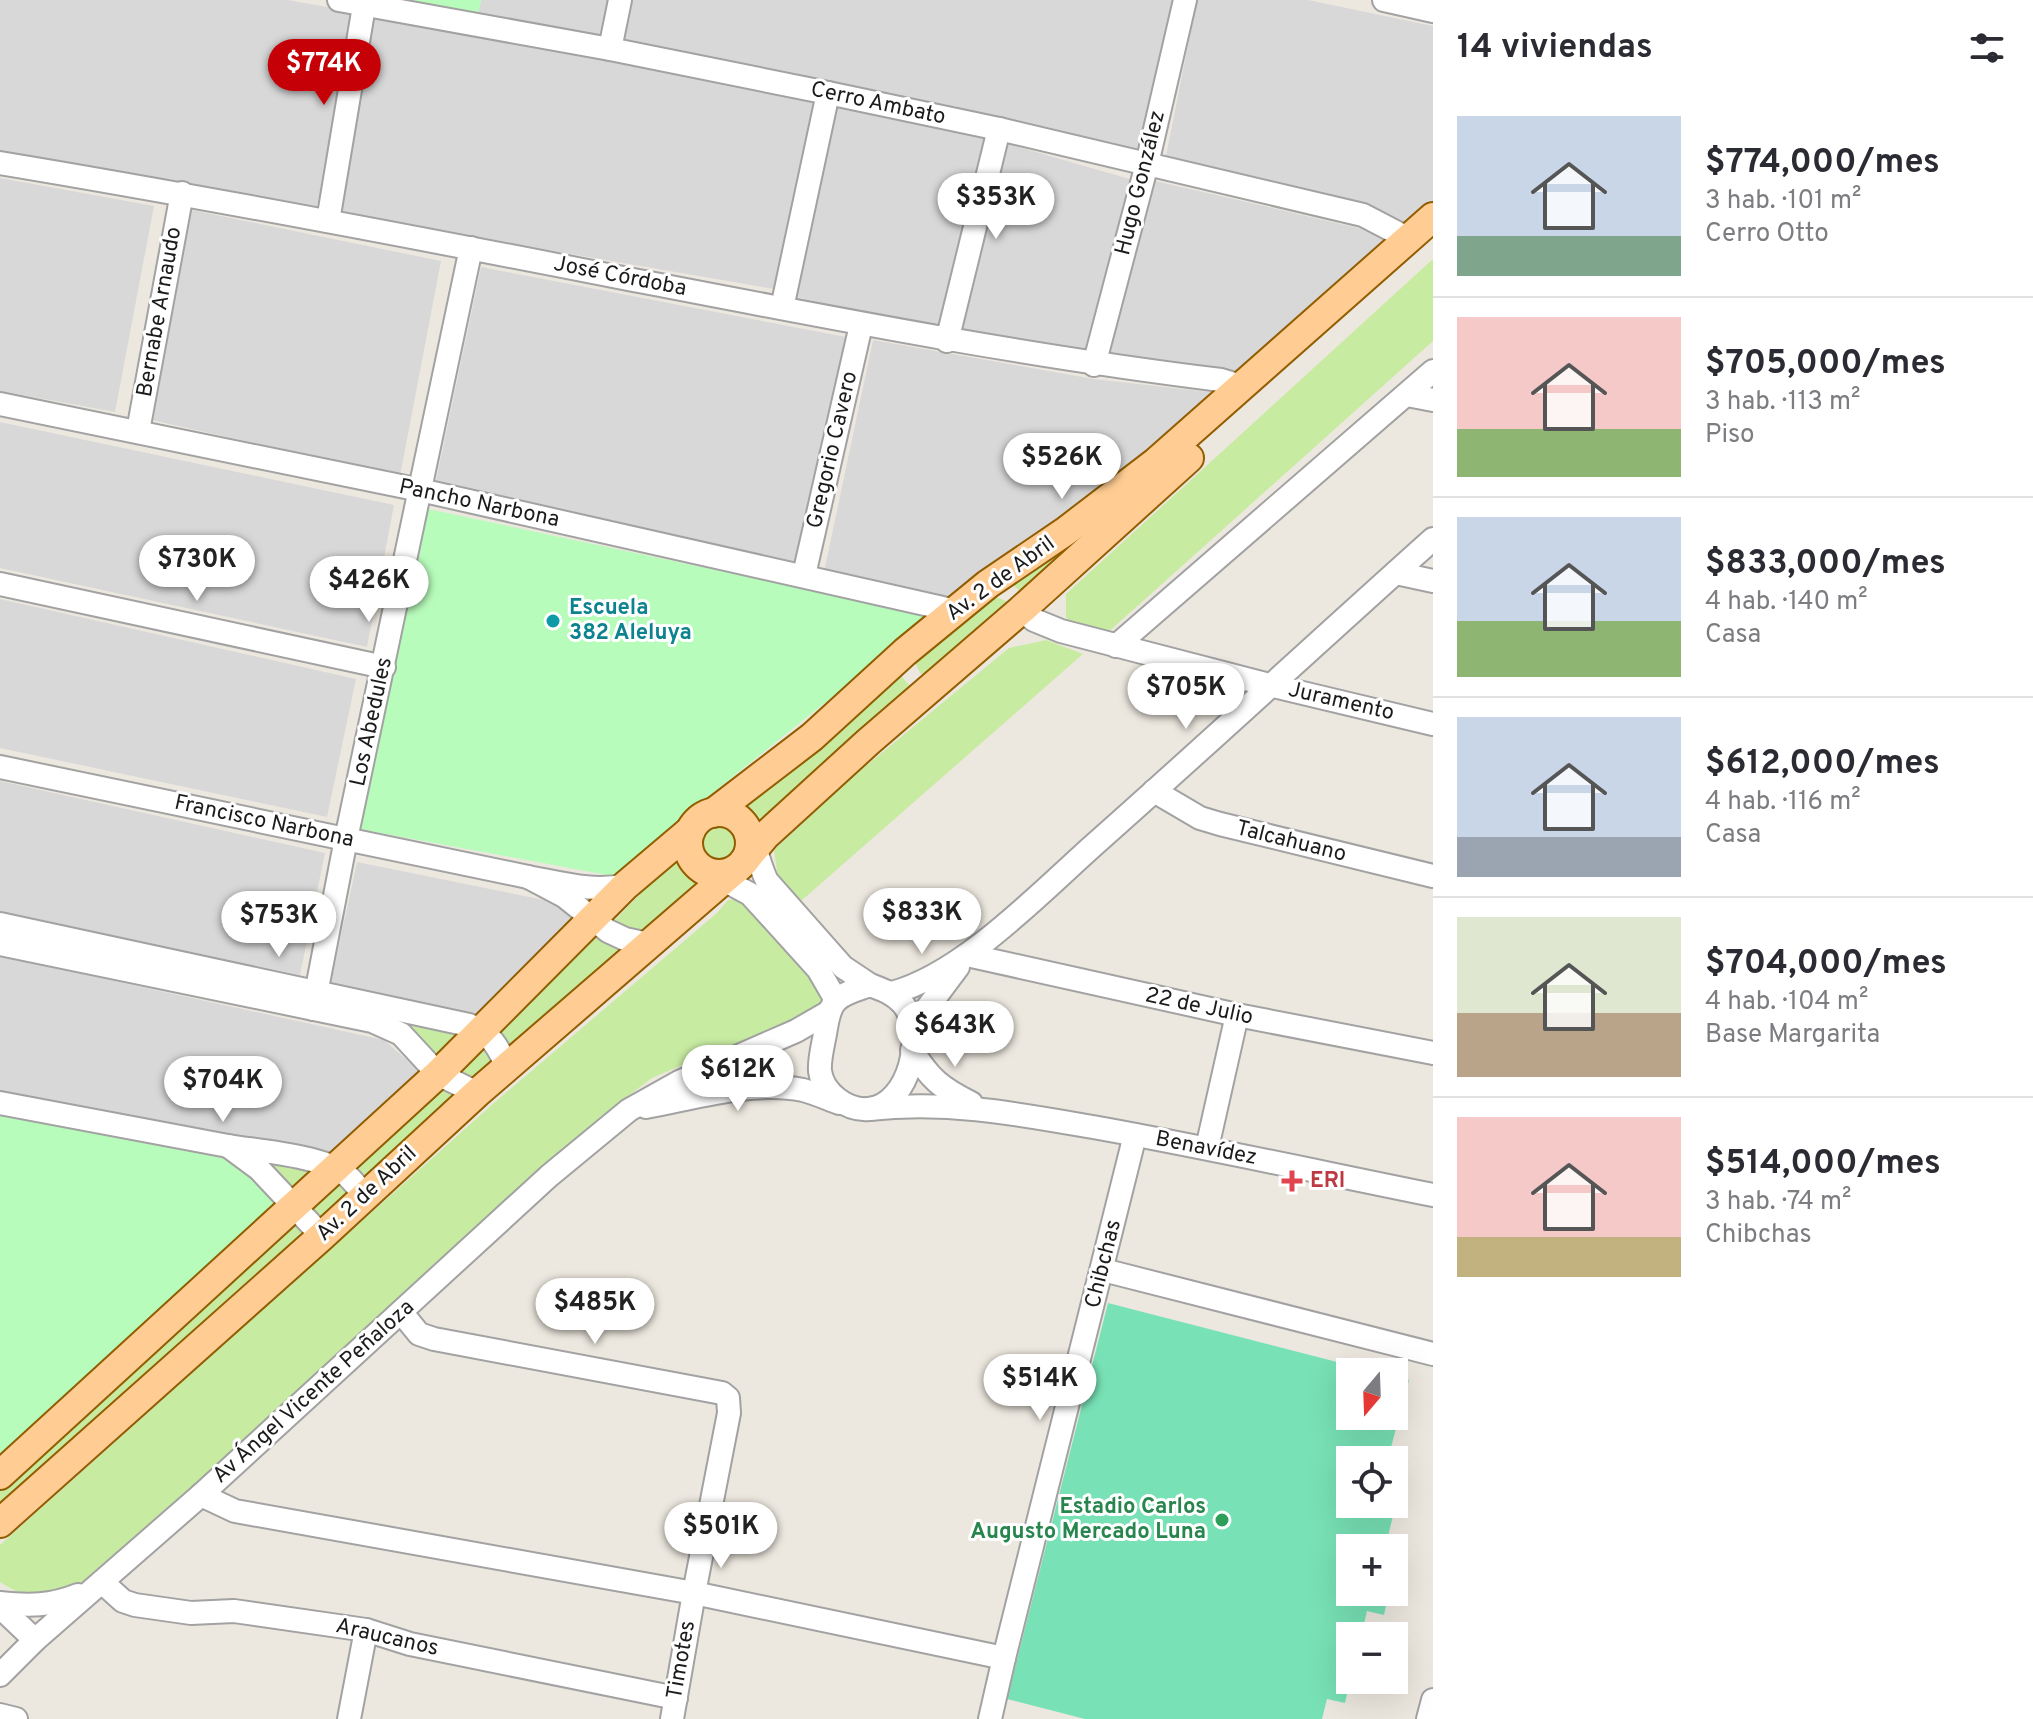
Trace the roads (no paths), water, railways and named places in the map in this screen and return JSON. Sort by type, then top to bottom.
[{"type":"main road","name":"Av. 2 de Abril","points":[[0,1523],[322,1236],[477,1093],[648,944],[736,860],[1021,610],[1421,239],[1433,217]]},
{"type":"main road","name":"Av. 2 de Abril","points":[[0,1475],[438,1074],[626,885],[702,821],[812,737],[905,652],[988,584],[1066,531],[1145,470],[1241,386],[1421,239]]},
{"type":"main road","points":[[988,584],[1014,599],[1021,610]]},
{"type":"main road","points":[[905,652],[910,677],[921,684],[933,686]]},
{"type":"main road","points":[[734,816],[736,860],[695,863],[690,855],[688,838],[702,821],[734,816]]},
{"type":"street","name":"Cerro Ambato","points":[[339,0],[365,2],[610,49],[999,129],[1363,215],[1421,239]]},
{"type":"street","points":[[610,49],[620,0]]},
{"type":"street","name":"Hugo González","points":[[1094,365],[1147,164],[1185,0]]},
{"type":"street","points":[[1384,0],[1433,11]]},
{"type":"street","points":[[328,221],[365,2]]},
{"type":"street","points":[[782,308],[828,93]]},
{"type":"street","points":[[947,341],[999,129]]},
{"type":"street","name":"José Córdoba","points":[[0,163],[182,193],[947,341],[1094,365],[1221,380],[1241,386]]},
{"type":"street","name":"Bernabe Arnaudo","points":[[138,431],[182,193]]},
{"type":"street","name":"Los Abedules","points":[[315,1000],[471,248]]},
{"type":"street","name":"Gregorio Cavero","points":[[804,575],[861,325]]},
{"type":"street","points":[[1116,646],[1433,371]]},
{"type":"street","points":[[1407,395],[1433,400]]},
{"type":"street","name":"Pancho Narbona","points":[[0,404],[420,490],[956,611]]},
{"type":"street","points":[[833,1006],[881,989],[924,981],[967,955],[1433,539]]},
{"type":"street","points":[[1396,573],[1433,581]]},
{"type":"street","points":[[0,584],[384,667]]},
{"type":"street","name":"Juramento","points":[[1021,610],[1047,627],[1433,724]]},
{"type":"street","name":"Francisco Narbona","points":[[0,767],[528,877],[593,889],[626,885]]},
{"type":"street","name":"Talcahuano","points":[[1154,791],[1200,818],[1433,876]]},
{"type":"street","points":[[629,1110],[746,1089],[774,1087],[804,1091],[859,1108],[881,1105],[899,1093],[907,1077],[913,1027],[908,1011],[881,989],[843,967],[767,881],[760,867],[736,860],[739,886],[750,894],[818,969],[833,1006],[820,1069],[829,1091],[859,1108]]},
{"type":"street","name":"Francisco Narbona","points":[[528,877],[564,896],[608,931],[648,944]]},
{"type":"street","points":[[0,924],[315,1000],[401,1034],[438,1074],[477,1093]]},
{"type":"street","points":[[0,944],[483,1031],[493,1038],[507,1067]]},
{"type":"street","points":[[913,1027],[967,955]]},
{"type":"street","name":"22 de Julio","points":[[967,955],[1237,1015],[1433,1053]]},
{"type":"street","name":"Av Ángel Vicente Peñaloza","points":[[0,1675],[549,1176],[629,1110],[679,1082],[796,1031],[833,1006]]},
{"type":"street","points":[[1207,1148],[1237,1015]]},
{"type":"street","name":"Benavídez","points":[[912,1050],[928,1075],[942,1088],[979,1107]]},
{"type":"street","points":[[0,1103],[321,1162],[347,1174],[365,1196]]},
{"type":"street","name":"Benavídez","points":[[859,1108],[908,1104],[979,1107],[1207,1148],[1433,1195]]},
{"type":"street","name":"Chibchas","points":[[990,1719],[1135,1135]]},
{"type":"street","points":[[228,1146],[259,1169],[322,1236]]},
{"type":"street","points":[[1103,1270],[1433,1354]]},
{"type":"street","name":"Timotes","points":[[401,1312],[419,1334],[434,1339],[722,1393],[728,1398],[729,1413],[674,1709]]},
{"type":"street","points":[[201,1495],[235,1511],[694,1593],[1004,1658]]},
{"type":"street","points":[[0,1605],[57,1604],[98,1585]]},
{"type":"street","name":"Araucanos","points":[[98,1585],[135,1605],[191,1613],[234,1611],[366,1630],[410,1644],[674,1709]]},
{"type":"street","points":[[0,1605],[35,1640]]},
{"type":"street","points":[[349,1719],[366,1630]]},
{"type":"street","points":[[1428,1719],[1433,1700]]},
{"type":"street","points":[[0,1715],[16,1719]]},
{"type":"place","name":"Escuela 382 Aleluya","points":[[553,621]]},
{"type":"place","name":"ERI","points":[[1292,1181]]},
{"type":"place","name":"Estadio Carlos Augusto Mercado Luna","points":[[1222,1520]]}]
